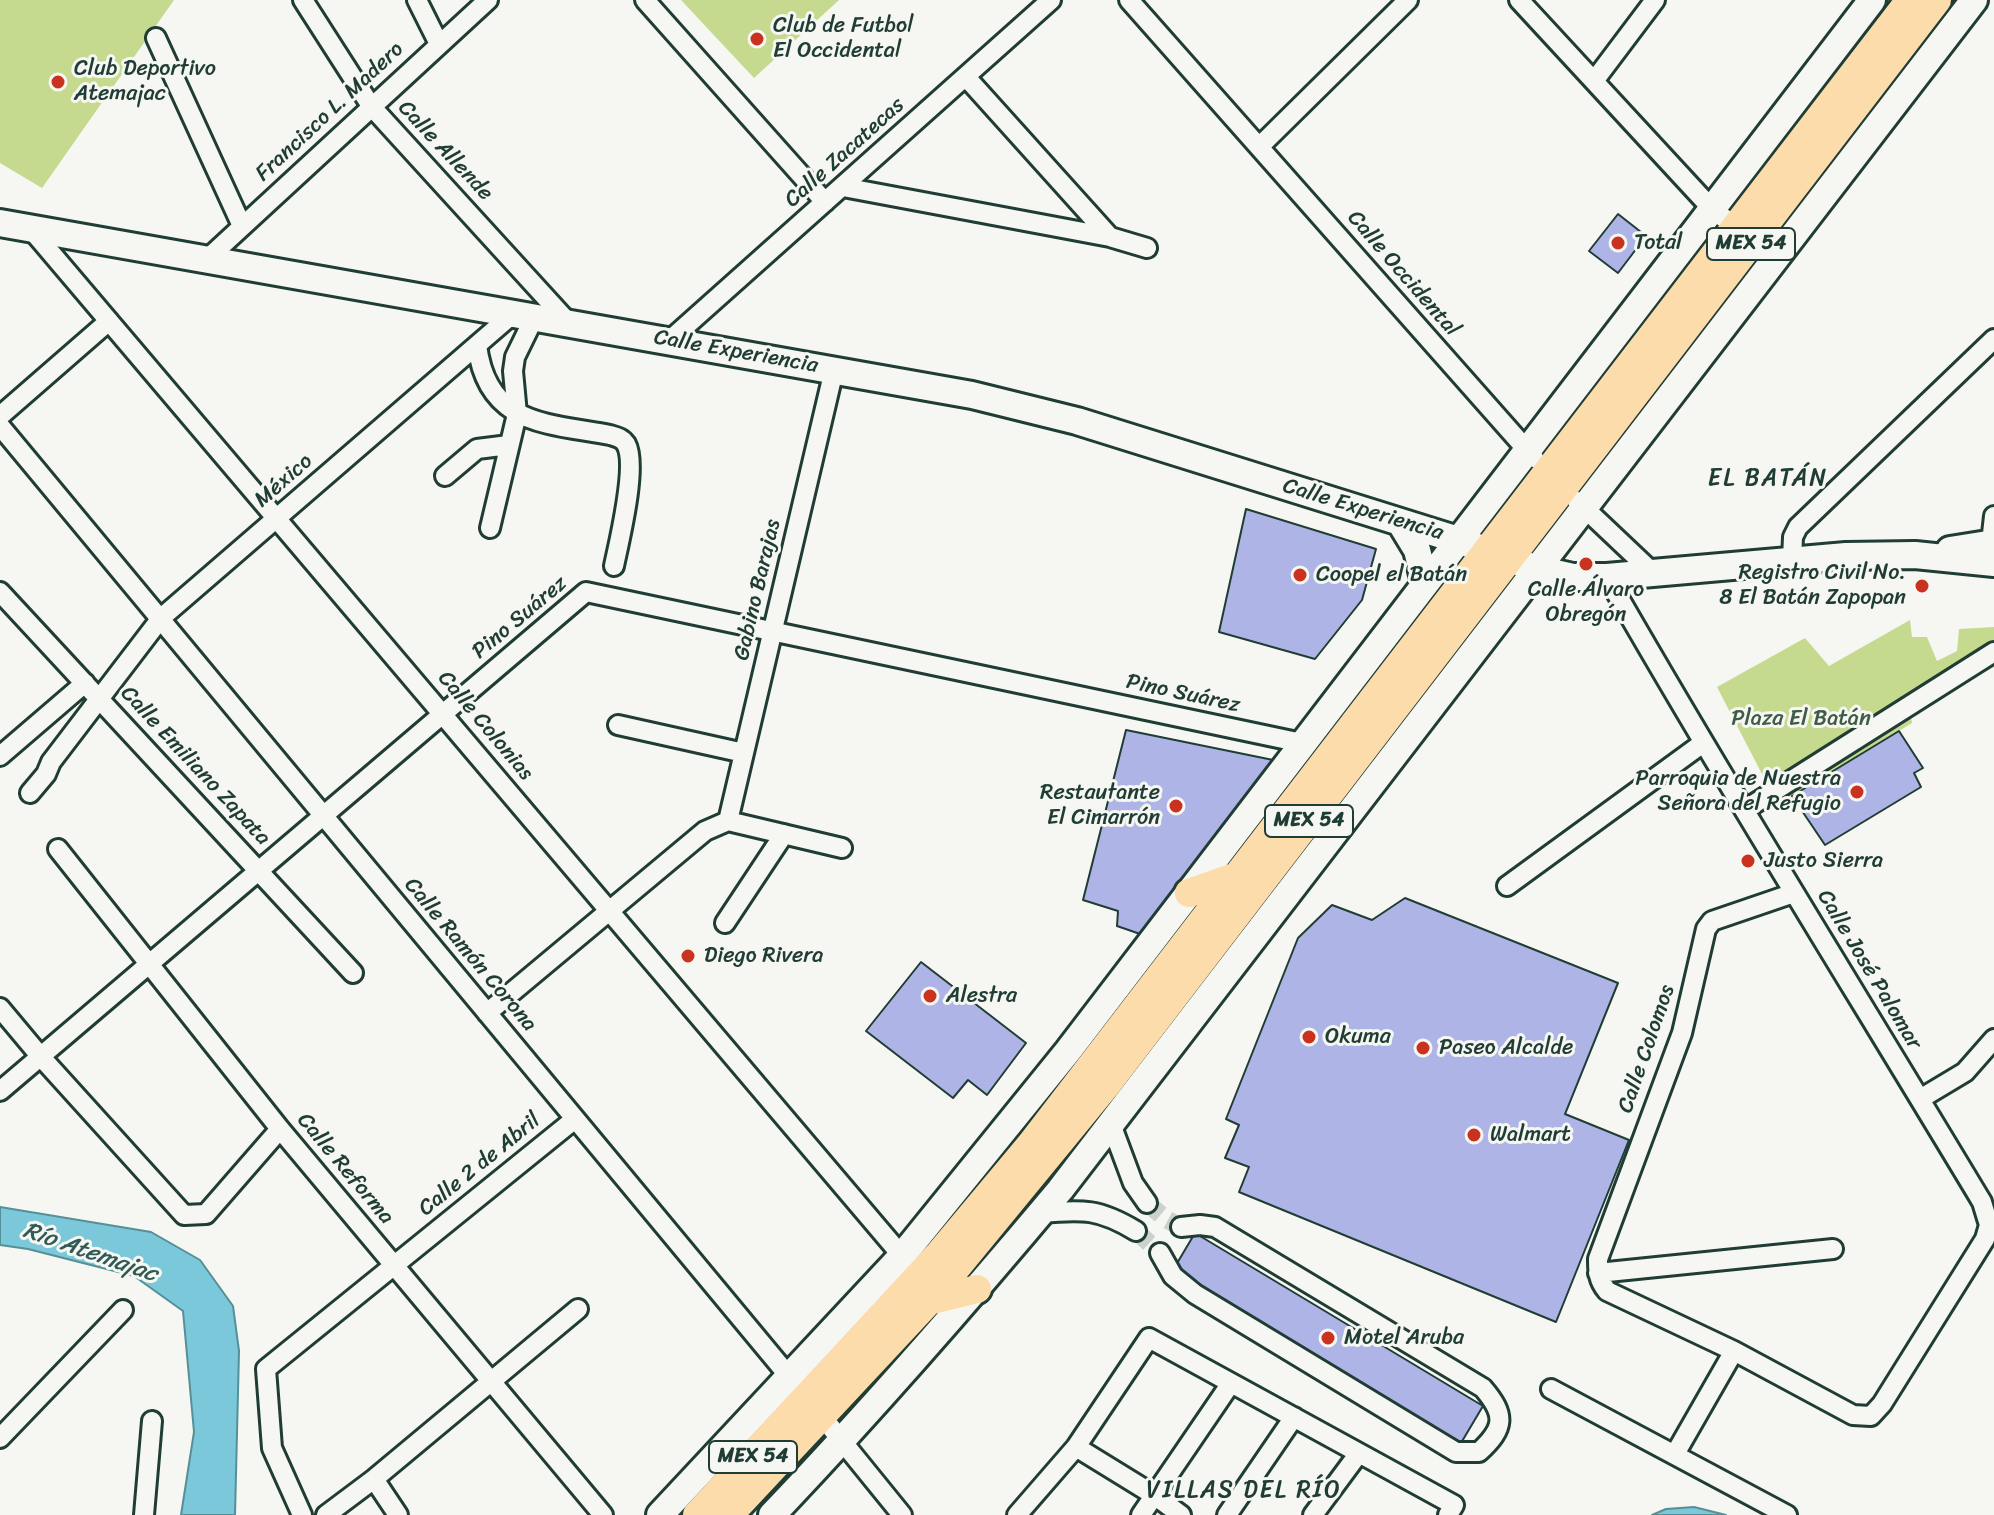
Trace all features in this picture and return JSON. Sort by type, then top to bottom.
[{"type":"main road","name":"MEX 54","points":[[1755,241],[1910,0]]},
{"type":"main road","name":"MEX 54","points":[[697,1515],[939,1254],[1031,1144],[1241,874],[1500,556],[1566,490],[1937,0]]},
{"type":"main road","name":"MEX 54","points":[[729,1515],[807,1398],[929,1301],[1108,1083],[1500,556]]},
{"type":"main road","points":[[1189,893],[1241,874]]},
{"type":"main road","points":[[929,1301],[977,1289]]},
{"type":"street","name":"Calle Allende","points":[[303,0],[371,106],[568,322]]},
{"type":"street","points":[[417,0],[439,44]]},
{"type":"street","name":"Francisco L. Madero","points":[[206,260],[488,0]]},
{"type":"street","points":[[645,0],[825,202]]},
{"type":"street","name":"Calle Zacatecas","points":[[670,340],[1051,0]]},
{"type":"street","name":"Calle Occidental","points":[[1129,0],[1527,451],[1651,571]]},
{"type":"street","points":[[1259,147],[1408,0]]},
{"type":"street","points":[[1519,0],[1712,209],[1755,241],[1974,0]]},
{"type":"street","points":[[1594,81],[1655,0]]},
{"type":"street","points":[[660,1515],[807,1398],[902,1256],[1068,1051],[1872,0]]},
{"type":"street","points":[[156,38],[242,226]]},
{"type":"street","points":[[966,77],[1110,237]]},
{"type":"street","points":[[843,187],[1110,237],[1147,248]]},
{"type":"street","name":"Calle Experiencia","points":[[0,223],[972,395],[1077,421],[1458,540],[1537,569]]},
{"type":"street","name":"Calle Colonias","points":[[30,228],[902,1256]]},
{"type":"street","points":[[490,528],[517,414],[513,371],[524,314]]},
{"type":"street","name":"México","points":[[30,793],[161,618],[477,345],[524,314]]},
{"type":"street","points":[[0,416],[109,321]]},
{"type":"street","points":[[1792,560],[1793,537],[1798,527],[1994,339]]},
{"type":"street","points":[[477,345],[479,363],[488,387],[517,414],[541,422],[610,435],[625,443],[629,451],[628,505],[614,566]]},
{"type":"street","name":"Gabino Barajas","points":[[728,821],[834,370]]},
{"type":"street","name":"Calle Ramón Corona","points":[[0,426],[902,1515]]},
{"type":"street","points":[[445,476],[477,449],[509,445]]},
{"type":"street","points":[[772,1515],[843,1441],[977,1289],[1111,1124],[1537,569],[1566,490]]},
{"type":"street","points":[[1537,569],[1573,577],[1607,577],[1792,560],[1992,553],[1994,516]]},
{"type":"street","points":[[1400,522],[1417,550],[1425,583]]},
{"type":"street","name":"Calle José Palomar","points":[[1607,577],[1794,893],[1920,1099],[1988,1202],[1989,1225],[1985,1239],[1882,1404],[1871,1416],[1853,1415],[1734,1351]]},
{"type":"street","name":"Calle Emiliano Zapata","points":[[0,592],[353,973]]},
{"type":"street","name":"Pino Suárez","points":[[0,1091],[586,592],[1302,743]]},
{"type":"street","points":[[1746,809],[1994,652]]},
{"type":"street","points":[[0,756],[85,683]]},
{"type":"street","points":[[618,725],[744,753]]},
{"type":"street","points":[[1507,886],[1703,743]]},
{"type":"street","points":[[487,1013],[705,831],[728,821],[842,848]]},
{"type":"street","points":[[725,923],[784,834]]},
{"type":"street","name":"Calle Reforma","points":[[58,849],[280,1129],[603,1515]]},
{"type":"street","name":"Calle Colomos","points":[[1598,1273],[1598,1259],[1682,1033],[1706,929],[1712,921],[1794,893]]},
{"type":"street","points":[[0,1008],[184,1215],[206,1214],[280,1129]]},
{"type":"street","points":[[1920,1099],[1965,1072],[1994,1039]]},
{"type":"street","name":"Calle 2 de Abril","points":[[302,1515],[272,1448],[266,1369],[575,1119]]},
{"type":"street","points":[[1111,1124],[1133,1183],[1147,1203]]},
{"type":"street","points":[[1041,1213],[1079,1209],[1112,1216],[1136,1231]]},
{"type":"street","points":[[1160,1253],[1173,1276],[1195,1294],[1456,1452],[1479,1452],[1492,1440],[1500,1423],[1498,1406],[1483,1388],[1215,1227],[1181,1227]]},
{"type":"street","points":[[1675,1454],[1734,1351],[1607,1291],[1598,1273],[1833,1249]]},
{"type":"street","points":[[326,1515],[374,1479],[578,1309]]},
{"type":"street","points":[[0,1438],[123,1310]]},
{"type":"street","points":[[1017,1515],[1076,1447],[1149,1338],[1359,1453],[1451,1510]]},
{"type":"street","points":[[1141,1515],[1231,1383]]},
{"type":"street","points":[[1551,1389],[1787,1515]]},
{"type":"street","points":[[1227,1515],[1294,1417]]},
{"type":"street","points":[[144,1515],[152,1421]]},
{"type":"street","points":[[1076,1447],[1181,1515]]},
{"type":"street","points":[[1313,1515],[1359,1453]]},
{"type":"street","points":[[374,1479],[398,1515]]},
{"type":"green space","name":"Club Deportivo Atemajac","points":[[0,0],[174,0],[42,188],[0,163]]},
{"type":"green space","name":"Club de Futbol El Occidental","points":[[681,0],[839,0],[754,78]]},
{"type":"green space","name":"Plaza El Batán","points":[[1910,620],[1912,637],[1927,637],[1937,661],[1957,651],[1959,629],[1994,627],[1994,667],[1910,713],[1912,723],[1778,805],[1717,687],[1805,638],[1829,666]]},
{"type":"water","name":"Río Atemajac","points":[[0,1207],[151,1232],[200,1260],[233,1306],[239,1351],[235,1515],[181,1515],[194,1432],[183,1311],[134,1276],[28,1249],[0,1245]]},
{"type":"water","points":[[1694,1507],[1726,1515],[1652,1515],[1666,1509]]},
{"type":"building","name":"Total","points":[[1618,214],[1646,236],[1618,273],[1589,251]]},
{"type":"building","name":"Coopel el Batán","points":[[1246,509],[1376,549],[1362,600],[1315,659],[1219,632]]},
{"type":"building","name":"Restautante El Cimarrón","points":[[1126,730],[1278,761],[1146,936],[1117,926],[1118,911],[1083,900]]},
{"type":"building","name":"Parroquia de Nuestra Señora del Refugio","points":[[1899,731],[1923,768],[1914,773],[1921,787],[1825,845],[1792,796]]},
{"type":"building","name":"Paseo Alcalde","points":[[1405,898],[1618,983],[1565,1114],[1629,1140],[1556,1322],[1239,1192],[1249,1167],[1225,1158],[1239,1125],[1226,1119],[1298,938],[1332,905],[1372,920]]},
{"type":"building","name":"Alestra","points":[[921,962],[1026,1043],[987,1095],[968,1080],[953,1098],[866,1031]]},
{"type":"building","name":"Motel Aruba","points":[[1195,1233],[1483,1406],[1461,1443],[1173,1270]]},
{"type":"tunnel","points":[[1147,1203],[1181,1227]]},
{"type":"tunnel","points":[[1136,1231],[1160,1253]]},
{"type":"place","name":"Club de Futbol El Occidental","points":[[757,39]]},
{"type":"place","name":"Club Deportivo Atemajac","points":[[58,82]]},
{"type":"place","name":"Total","points":[[1618,243]]},
{"type":"place","name":"Calle Álvaro Obregón","points":[[1586,564]]},
{"type":"place","name":"Coopel el Batán","points":[[1300,575]]},
{"type":"place","name":"Registro Civil No. 8 El Batán Zapopan","points":[[1922,586]]},
{"type":"place","name":"Parroquia de Nuestra Señora del Refugio","points":[[1857,792]]},
{"type":"place","name":"Restautante El Cimarrón","points":[[1176,806]]},
{"type":"place","name":"Justo Sierra","points":[[1748,861]]},
{"type":"place","name":"Diego Rivera","points":[[688,956]]},
{"type":"place","name":"Alestra","points":[[930,996]]},
{"type":"place","name":"Okuma","points":[[1309,1037]]},
{"type":"place","name":"Paseo Alcalde","points":[[1423,1048]]},
{"type":"place","name":"Walmart","points":[[1474,1135]]},
{"type":"place","name":"Motel Aruba","points":[[1328,1338]]},
{"type":"district","name":"EL BATÁN","points":[[1768,479]]},
{"type":"district","name":"VILLAS DEL RÍO","points":[[1244,1491]]}]
